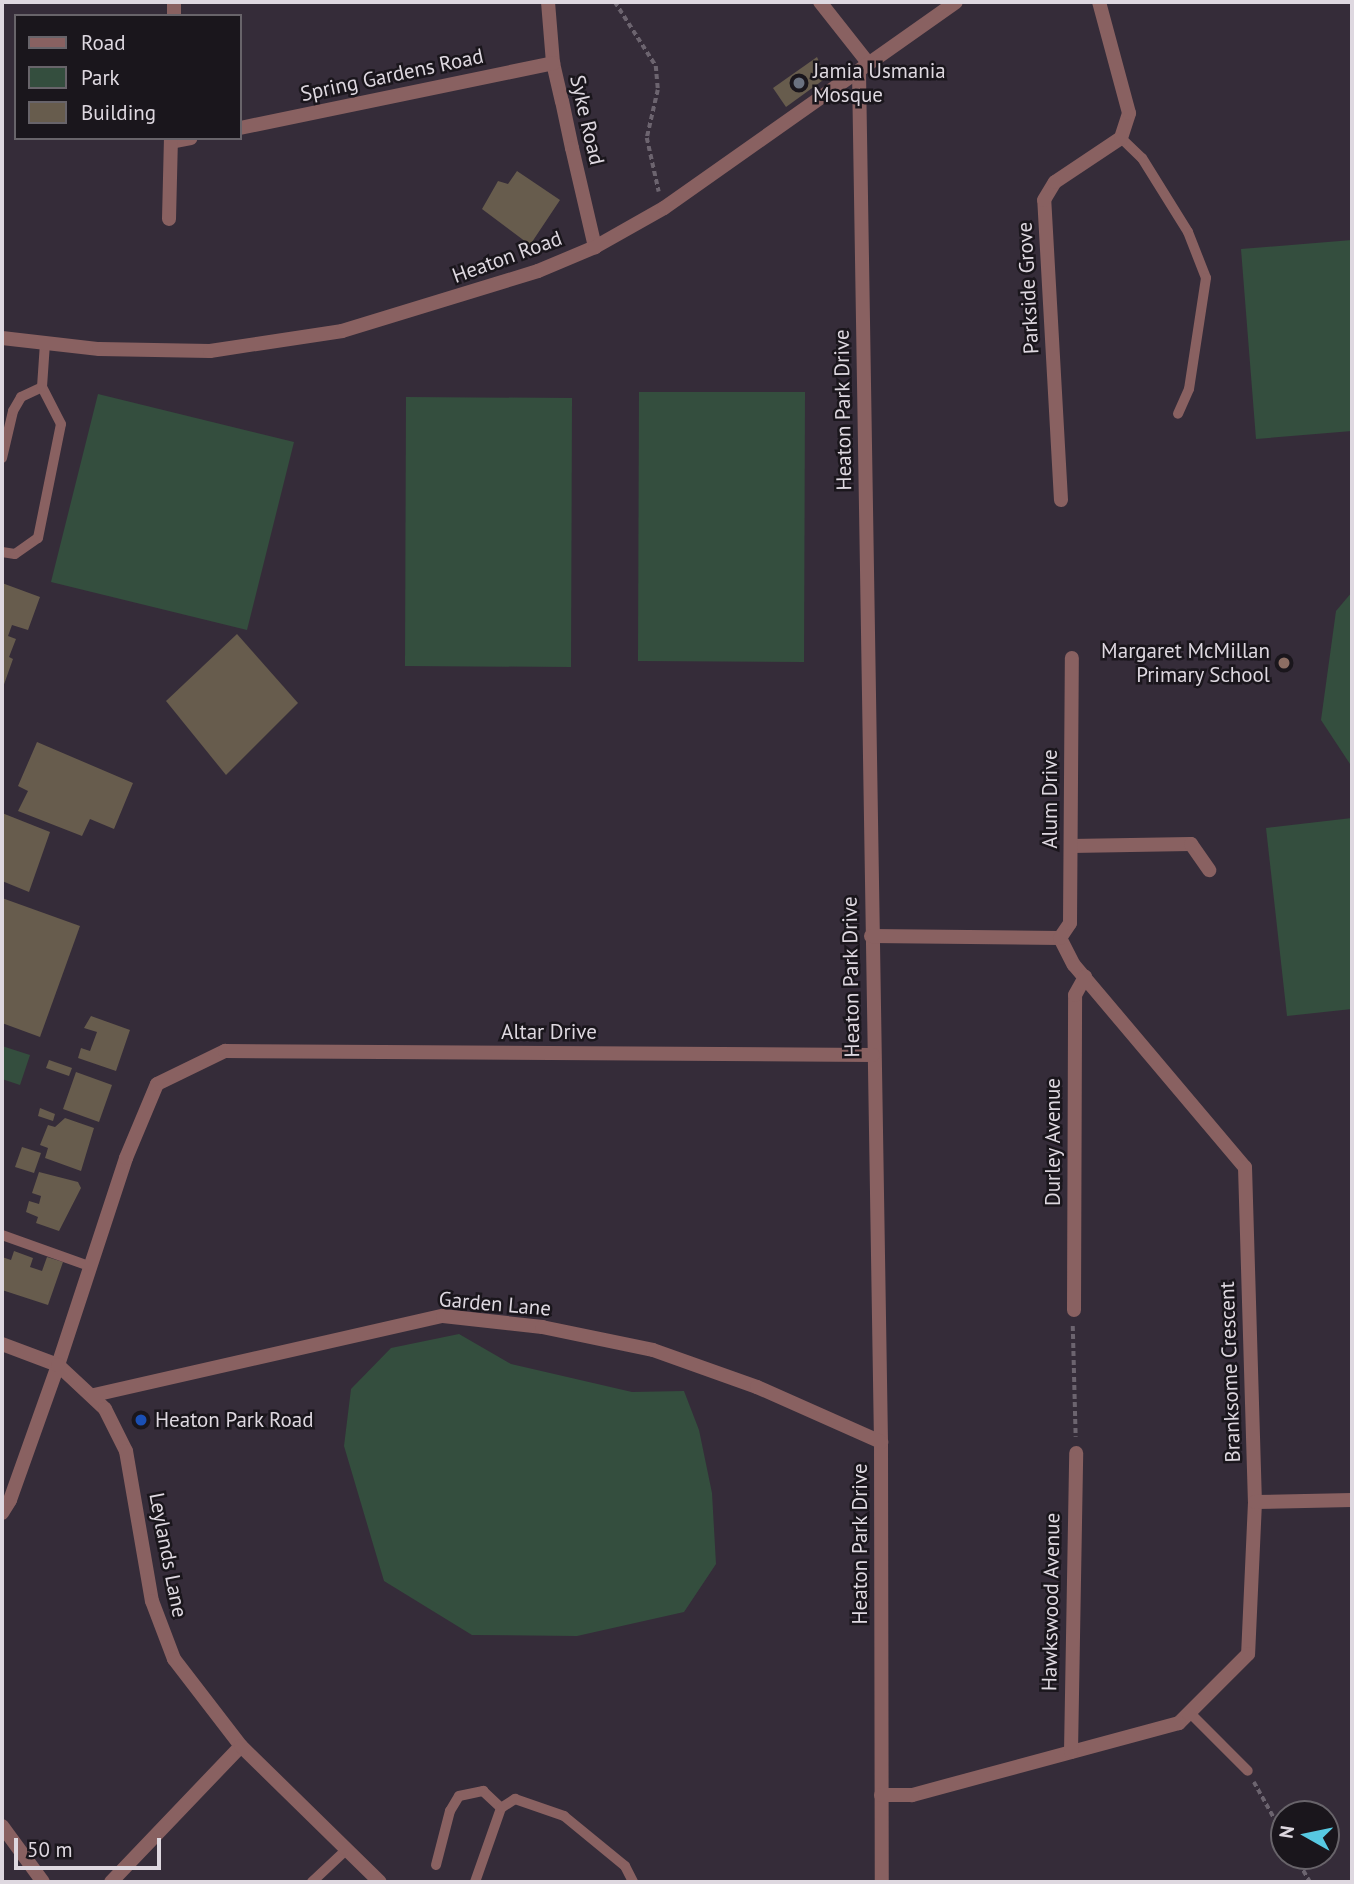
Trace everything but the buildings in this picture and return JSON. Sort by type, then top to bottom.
[{"type":"street","name":"Syke Road","points":[[548,2],[553,64],[595,247]]},
{"type":"street","points":[[820,2],[864,68]]},
{"type":"street","name":"Heaton Road","points":[[2,338],[45,343],[210,351],[342,331],[515,279],[595,247],[664,208],[956,2]]},
{"type":"street","points":[[1099,2],[1129,113],[1121,138]]},
{"type":"street","name":"Spring Gardens Road","points":[[242,128],[553,64]]},
{"type":"street","name":"Heaton Park Drive","points":[[864,68],[871,936],[881,1442],[882,1882]]},
{"type":"street","name":"Parkside Grove","points":[[1061,500],[1044,200],[1055,182],[1121,138]]},
{"type":"street","points":[[169,219],[171,140]]},
{"type":"street","name":"Alum Drive","points":[[1060,938],[1070,923],[1072,657]]},
{"type":"street","points":[[1071,846],[1191,845],[1209,870]]},
{"type":"street","points":[[871,936],[1060,938]]},
{"type":"street","name":"Branksome Crescent","points":[[881,1795],[912,1796],[1178,1723],[1248,1654],[1255,1502],[1245,1167],[1085,977],[1060,938]]},
{"type":"street","name":"Durley Avenue","points":[[1074,1310],[1075,995],[1085,977]]},
{"type":"street","name":"Altar Drive","points":[[89,1266],[157,1084],[225,1051],[873,1055]]},
{"type":"street","points":[[2,1513],[10,1500],[58,1365],[89,1266]]},
{"type":"street","name":"Garden Lane","points":[[94,1395],[443,1316],[542,1327],[653,1350],[757,1387],[881,1442]]},
{"type":"street","name":"Leylands Lane","points":[[2,1343],[58,1365],[94,1395],[126,1451],[143,1559],[162,1631],[189,1682],[241,1746],[380,1882]]},
{"type":"street","name":"Hawkswood Avenue","points":[[1071,1752],[1076,1453]]},
{"type":"street","points":[[1255,1502],[1352,1500]]},
{"type":"street","points":[[111,1882],[241,1746]]},
{"type":"street","points":[[2,1826],[43,1882]]},
{"type":"lane","points":[[1121,138],[1142,158],[1188,232],[1206,278],[1189,389],[1178,414]]},
{"type":"lane","points":[[2,552],[15,554],[38,538],[61,424],[42,387],[45,343]]},
{"type":"lane","points":[[2,458],[13,411],[22,397],[42,387]]},
{"type":"lane","points":[[2,1235],[89,1266]]},
{"type":"lane","points":[[1189,1712],[1248,1771]]},
{"type":"lane","points":[[436,1865],[450,1811],[459,1796],[482,1791],[502,1808]]},
{"type":"lane","points":[[475,1882],[502,1808],[515,1799],[564,1816],[625,1866],[634,1882]]},
{"type":"lane","points":[[312,1882],[346,1849]]},
{"type":"path","points":[[615,2],[656,66],[658,90],[647,138],[664,208]]},
{"type":"path","points":[[1074,1310],[1076,1453]]},
{"type":"path","points":[[1248,1771],[1270,1811]]},
{"type":"green space","points":[[1352,240],[1352,431],[1256,439],[1241,249]]},
{"type":"green space","points":[[639,392],[805,392],[804,662],[638,661]]},
{"type":"green space","points":[[98,394],[294,442],[247,630],[51,582]]},
{"type":"green space","points":[[406,397],[572,398],[571,667],[405,666]]},
{"type":"green space","points":[[1352,592],[1352,767],[1321,720],[1336,611]]},
{"type":"green space","points":[[1352,818],[1352,1009],[1287,1016],[1266,828]]},
{"type":"green space","points":[[2,1046],[30,1055],[20,1085],[2,1079]]},
{"type":"green space","points":[[459,1334],[511,1364],[632,1392],[684,1391],[699,1430],[712,1493],[716,1564],[684,1612],[577,1636],[472,1635],[384,1581],[344,1446],[351,1389],[391,1348]]},
{"type":"place","name":"Jamia Usmania Mosque","points":[[799,83]]},
{"type":"place","name":"Margaret McMillan Primary School","points":[[1284,663]]},
{"type":"place","name":"Heaton Park Road","points":[[141,1420]]}]
